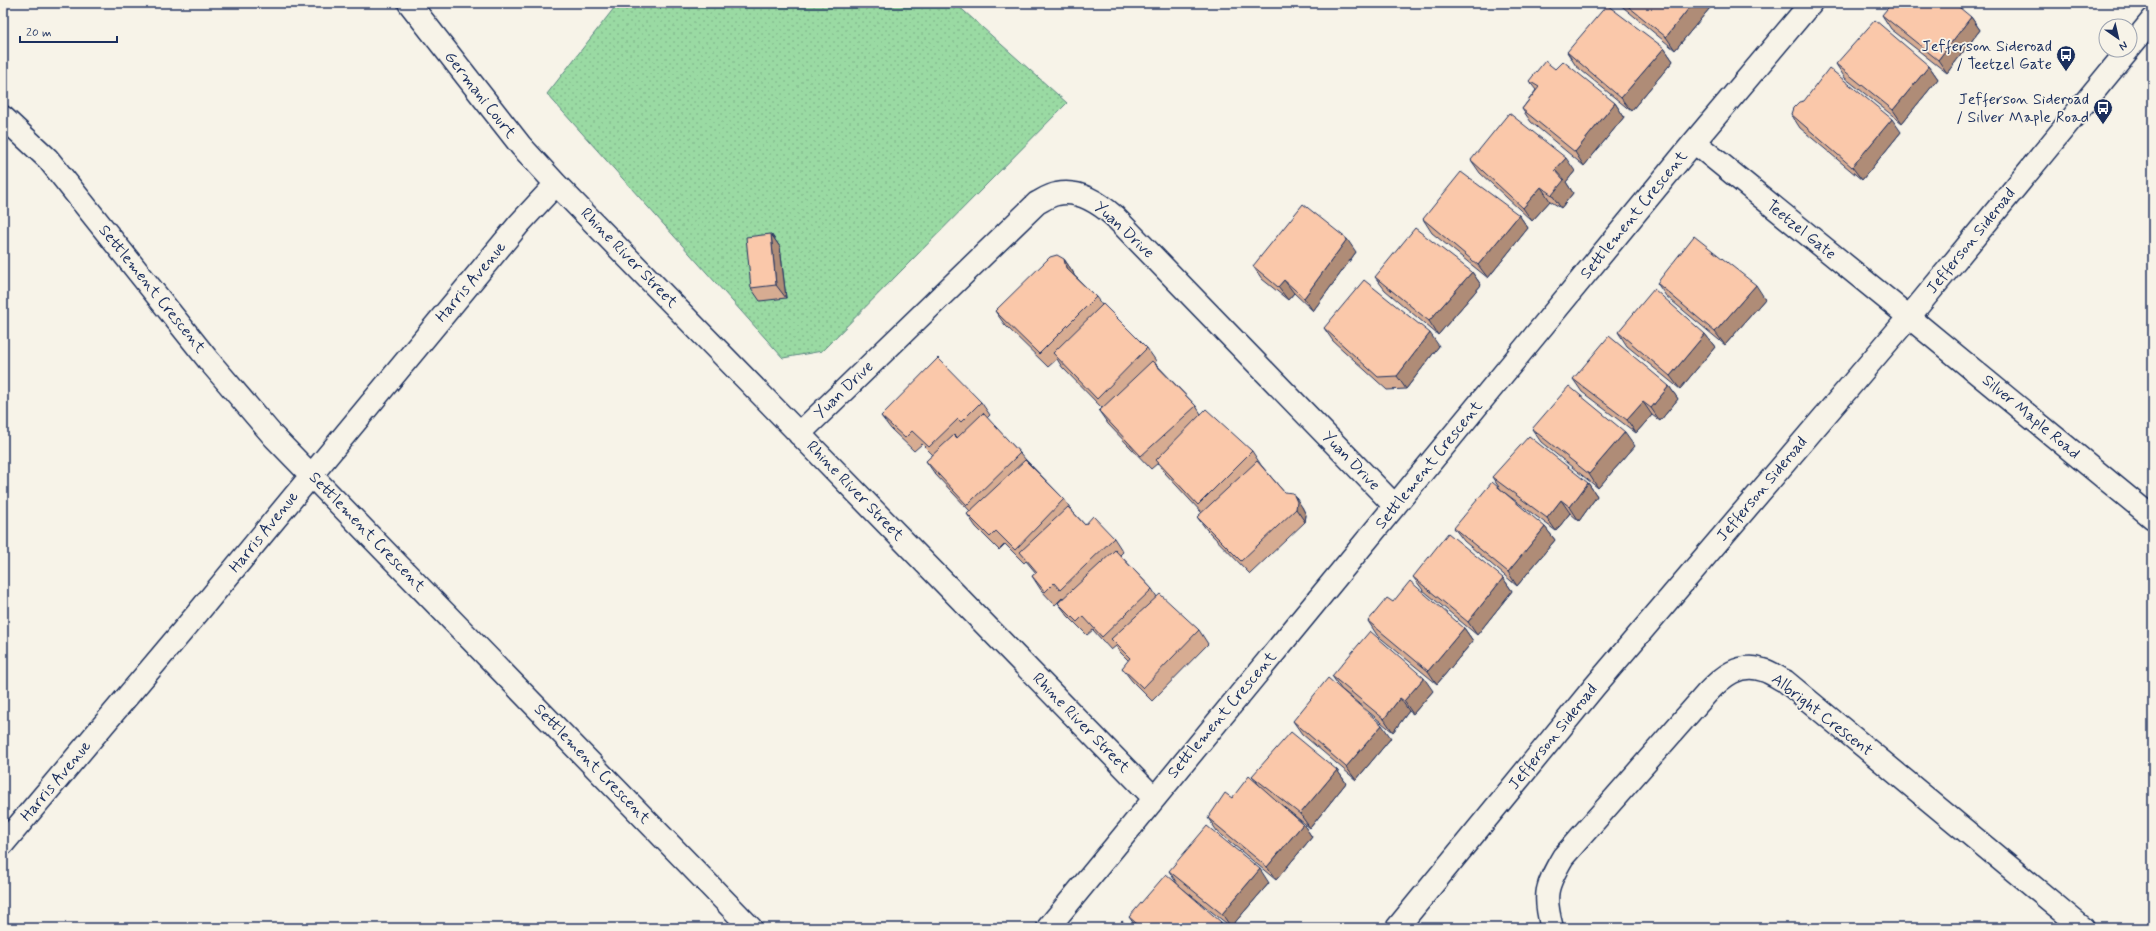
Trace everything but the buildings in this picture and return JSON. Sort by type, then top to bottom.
[{"type":"street","name":"Germani Court","points":[[409,3],[521,146],[556,184]]},
{"type":"street","name":"Settlement Crescent","points":[[1048,928],[1694,142],[1811,3]]},
{"type":"street","points":[[2138,37],[2153,19]]},
{"type":"street","name":"Jefferson Sideroad","points":[[1397,928],[1595,686],[1909,317],[2121,58]]},
{"type":"street","name":"Settlement Crescent","points":[[3,117],[48,159],[209,361],[274,437],[751,928]]},
{"type":"street","name":"Teetzel Gate","points":[[1694,142],[1909,317]]},
{"type":"street","name":"Rhine River Street","points":[[556,184],[1154,798]]},
{"type":"street","name":"Harris Avenue","points":[[3,844],[196,615],[520,224],[556,184]]},
{"type":"street","name":"Yuan Drive","points":[[799,434],[1037,202],[1058,194],[1078,194],[1098,203],[1114,216],[1395,506]]},
{"type":"street","name":"Silver Maple Road","points":[[1909,317],[2153,518]]},
{"type":"street","name":"Albright Crescent","points":[[1552,928],[1546,905],[1549,881],[1563,857],[1723,676],[1743,668],[1763,670],[1785,682],[2084,928]]},
{"type":"green space","points":[[618,3],[955,3],[1067,103],[822,351],[783,358],[547,94]]},
{"type":"place","name":"Jefferson Sideroad / Teetzel Gate","points":[[2066,72]]},
{"type":"place","name":"Jefferson Sideroad / Silver Maple Road","points":[[2103,125]]}]
